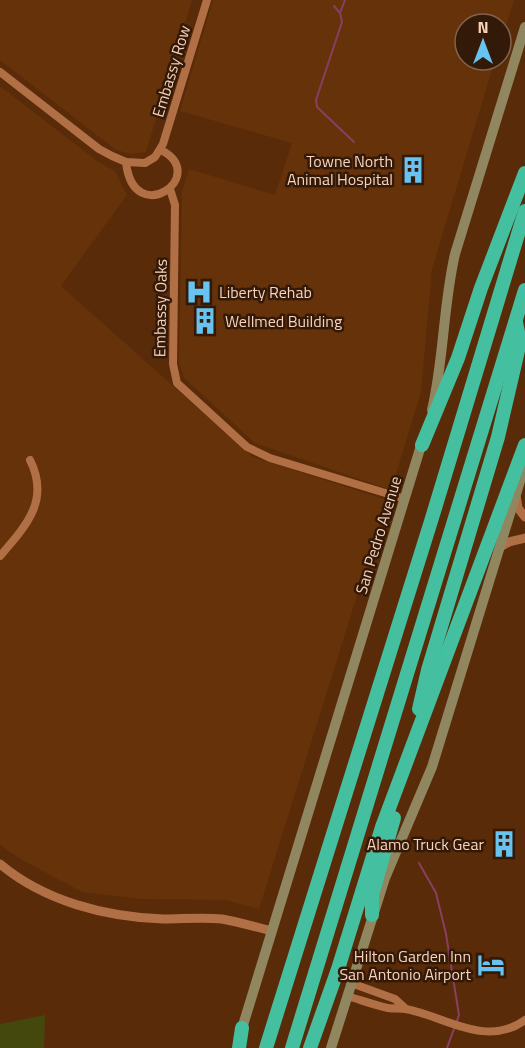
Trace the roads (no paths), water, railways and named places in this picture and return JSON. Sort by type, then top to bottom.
[{"type":"highway","points":[[422,445],[458,358],[481,288],[525,173]]},
{"type":"highway","points":[[266,1048],[426,540],[525,211]]},
{"type":"highway","points":[[292,1048],[525,290]]},
{"type":"highway","points":[[372,915],[372,895],[393,824],[425,680],[488,475],[503,416],[520,342],[516,320]]},
{"type":"highway","points":[[310,1048],[338,969],[382,827],[525,445]]},
{"type":"highway","points":[[237,1048],[242,1028]]},
{"type":"main road","name":"San Pedro Avenue","points":[[242,1028],[422,445],[437,387],[448,288],[455,254],[525,27]]},
{"type":"main road","points":[[516,57],[525,49]]},
{"type":"main road","points":[[331,1048],[385,878],[432,767],[525,465]]},
{"type":"street","name":"Embassy Row","points":[[161,150],[207,0]]},
{"type":"street","points":[[0,72],[99,149],[126,162],[145,163],[161,150]]},
{"type":"street","name":"Embassy Oaks","points":[[161,150],[173,159],[177,167],[177,179],[170,189],[175,206],[173,364],[177,383],[247,447],[270,458],[405,499]]},
{"type":"street","points":[[126,162],[131,184],[139,191],[148,195],[161,195],[170,189]]},
{"type":"street","points":[[0,555],[23,528],[34,508],[39,490],[37,475],[30,460]]},
{"type":"street","points":[[517,492],[518,508],[525,517]]},
{"type":"street","points":[[500,547],[525,538]]},
{"type":"street","points":[[0,864],[31,885],[56,897],[108,913],[136,918],[221,919],[272,931]]},
{"type":"street","points":[[351,983],[395,999],[406,1009]]},
{"type":"street","points":[[347,996],[391,1008],[406,1009],[485,1034],[518,1026],[525,1020]]},
{"type":"waterway","points":[[345,0],[340,13],[342,22],[316,100],[317,107],[354,142]]},
{"type":"waterway","points":[[334,6],[340,13]]},
{"type":"waterway","points":[[419,863],[436,893],[446,934],[459,1015],[447,1048]]},
{"type":"place","name":"Towne North Animal Hospital","points":[[413,170]]},
{"type":"place","name":"Liberty Rehab","points":[[199,292]]},
{"type":"place","name":"Wellmed Building","points":[[205,321]]},
{"type":"place","name":"Alamo Truck Gear","points":[[504,844]]},
{"type":"place","name":"Hilton Garden Inn San Antonio Airport","points":[[491,965]]}]
